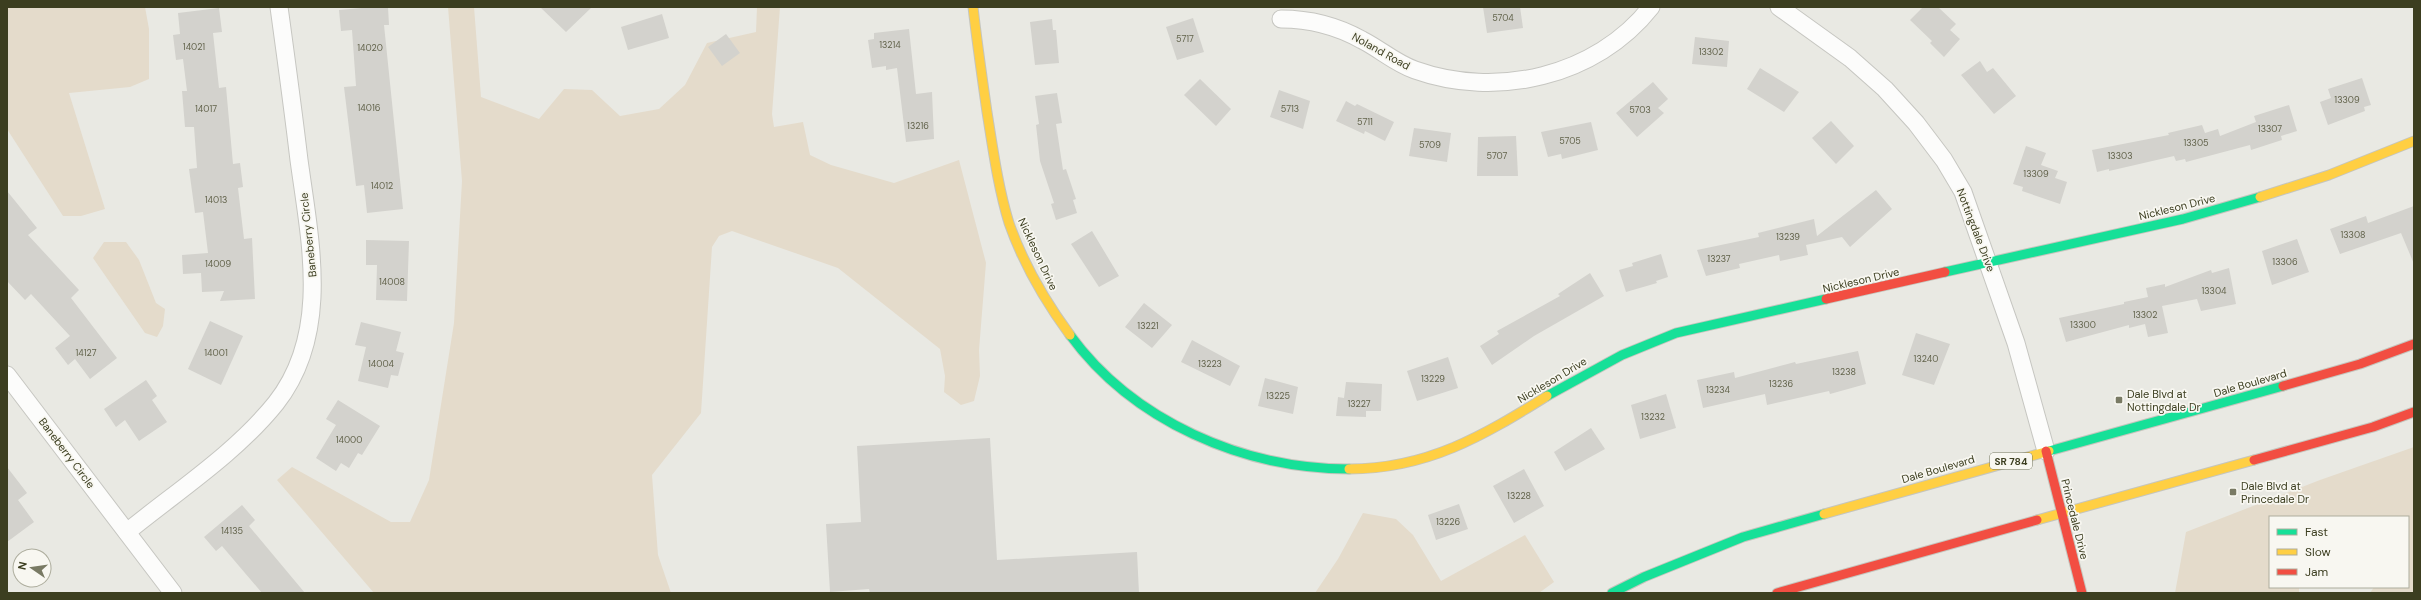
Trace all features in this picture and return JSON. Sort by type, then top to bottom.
[{"type":"street","name":"Baneberry Circle","points":[[127,532],[247,435],[276,402],[301,359],[307,338],[314,270],[279,7]]},
{"type":"street","name":"Nickleson Drive","points":[[973,7],[994,162],[1004,205],[1015,238],[1038,286],[1061,322],[1082,350],[1106,375],[1138,401],[1190,432],[1249,456],[1281,463],[1328,469],[1369,469],[1407,463],[1446,452],[1474,440],[1610,359],[1646,343],[1676,333],[2182,219],[2264,197],[2344,170],[2414,141]]},
{"type":"street","name":"Noland Road","points":[[1281,19],[1319,22],[1339,28],[1407,66],[1444,78],[1469,82],[1501,83],[1533,78],[1564,70],[1593,56],[1620,38],[1650,7]]},
{"type":"street","name":"Nottingdale Drive","points":[[1778,7],[1850,58],[1885,89],[1916,123],[1944,160],[1963,192],[1989,262],[2016,343],[2046,451]]},
{"type":"street","name":"Dale Boulevard","points":[[1612,593],[1644,577],[1743,537],[2360,364],[2414,344]]},
{"type":"street","name":"Baneberry Circle","points":[[7,375],[173,593]]},
{"type":"street","points":[[1777,593],[2373,427],[2414,412]]},
{"type":"street","name":"Princedale Drive","points":[[2046,451],[2082,593]]},
{"type":"shaded area","points":[[7,7],[145,7],[149,29],[149,79],[130,87],[69,93],[105,209],[81,216],[63,216],[7,129]]},
{"type":"shaded area","points":[[448,7],[474,7],[481,97],[539,119],[564,89],[592,90],[620,116],[659,109],[685,85],[707,43],[756,32],[757,7],[780,7],[772,114],[774,127],[803,122],[810,155],[831,165],[894,183],[959,160],[986,263],[979,350],[980,376],[974,401],[961,405],[944,392],[945,376],[940,349],[838,268],[732,231],[719,236],[712,247],[701,413],[652,475],[658,555],[671,593],[374,593],[277,480],[292,467],[391,522],[410,522],[429,480],[454,323],[462,181]]},
{"type":"shaded area","points":[[104,242],[126,242],[139,260],[156,303],[165,309],[163,326],[157,337],[145,333],[93,258]]},
{"type":"shaded area","points":[[2414,447],[2414,593],[2370,593],[2373,588],[2409,588],[2409,516],[2269,516],[2269,588],[2299,588],[2299,593],[2175,593],[2186,532],[2320,480]]},
{"type":"shaded area","points":[[1363,513],[1396,519],[1413,535],[1441,581],[1525,535],[1554,582],[1539,593],[1315,593],[1338,559]]},
{"type":"building","points":[[388,7],[389,25],[384,25],[403,209],[367,213],[364,185],[356,186],[344,87],[356,86],[352,30],[341,31],[339,10]]},
{"type":"building","points":[[540,7],[592,7],[566,32]]},
{"type":"building","points":[[1483,7],[1520,7],[1523,28],[1487,33]]},
{"type":"building","points":[[1923,7],[1938,7],[1956,24],[1950,30],[1960,39],[1944,57],[1930,43],[1932,41],[1910,20]]},
{"type":"building","points":[[219,8],[222,32],[213,33],[219,88],[226,87],[233,164],[240,163],[243,187],[238,188],[244,239],[252,238],[255,299],[220,301],[224,291],[202,292],[201,273],[183,274],[182,255],[208,253],[203,212],[195,213],[189,169],[197,168],[194,127],[185,127],[182,91],[187,91],[183,59],[176,60],[173,35],[180,34],[178,13]]},
{"type":"building","points":[[662,14],[669,38],[628,50],[621,27]]},
{"type":"building","points":[[1193,18],[1204,52],[1177,60],[1166,27]]},
{"type":"building","points":[[1052,19],[1053,30],[1056,30],[1059,63],[1035,65],[1030,22]]},
{"type":"building","points":[[909,29],[916,94],[932,92],[934,139],[906,142],[897,68],[886,70],[886,66],[872,68],[868,40],[874,39],[874,33]]},
{"type":"building","points":[[726,34],[740,53],[722,66],[708,47]]},
{"type":"building","points":[[1695,37],[1729,41],[1727,67],[1692,64]]},
{"type":"building","points":[[1980,61],[1987,72],[1993,68],[2016,96],[1994,114],[1961,75]]},
{"type":"building","points":[[1760,68],[1799,92],[1784,112],[1747,89]]},
{"type":"building","points":[[2362,78],[2371,105],[2364,107],[2365,111],[2328,125],[2320,102],[2331,98],[2328,89]]},
{"type":"building","points":[[1200,79],[1231,109],[1216,126],[1184,95]]},
{"type":"building","points":[[1653,82],[1668,99],[1658,108],[1664,113],[1637,137],[1616,113]]},
{"type":"building","points":[[1279,90],[1310,101],[1303,129],[1270,117]]},
{"type":"building","points":[[1057,93],[1062,123],[1056,124],[1063,170],[1066,169],[1076,199],[1073,200],[1077,213],[1056,220],[1051,204],[1054,203],[1040,161],[1036,125],[1039,124],[1035,96]]},
{"type":"building","points":[[1346,101],[1355,106],[1357,104],[1394,122],[1385,141],[1365,131],[1364,134],[1336,121]]},
{"type":"building","points":[[2289,105],[2297,131],[2281,136],[2282,140],[2251,150],[2250,145],[2186,162],[2185,159],[2176,161],[2174,156],[2109,171],[2109,169],[2097,172],[2092,150],[2169,135],[2168,133],[2202,125],[2205,133],[2218,129],[2220,136],[2256,122],[2254,116]]},
{"type":"building","points":[[1831,121],[1854,146],[1836,164],[1812,138]]},
{"type":"building","points":[[1591,122],[1598,150],[1562,159],[1561,154],[1548,157],[1541,132]]},
{"type":"building","points":[[1414,128],[1451,133],[1447,162],[1409,156]]},
{"type":"building","points":[[1516,136],[1518,176],[1477,176],[1478,137]]},
{"type":"building","points":[[2026,146],[2046,153],[2041,165],[2058,171],[2055,178],[2067,182],[2060,204],[2022,191],[2023,187],[2013,184]]},
{"type":"building","points":[[1876,190],[1892,209],[1850,247],[1842,237],[1806,245],[1808,255],[1780,261],[1779,255],[1739,264],[1740,268],[1706,276],[1697,250],[1759,237],[1758,233],[1814,219],[1817,236]]},
{"type":"building","points":[[7,191],[37,228],[28,235],[79,290],[71,298],[117,358],[90,379],[75,359],[68,365],[55,348],[70,336],[31,294],[25,300],[7,281]]},
{"type":"building","points":[[2414,206],[2414,264],[2401,233],[2340,254],[2330,229],[2366,216],[2368,223]]},
{"type":"building","points":[[1092,231],[1119,276],[1099,287],[1071,244]]},
{"type":"building","points":[[2297,239],[2309,272],[2272,285],[2262,251]]},
{"type":"building","points":[[366,240],[409,241],[407,301],[376,300],[377,265],[366,265]]},
{"type":"building","points":[[1661,254],[1668,277],[1656,281],[1657,283],[1626,292],[1619,270],[1633,266],[1632,263]]},
{"type":"building","points":[[2229,268],[2236,304],[2201,311],[2197,299],[2162,306],[2168,333],[2148,337],[2145,324],[2129,328],[2129,325],[2066,342],[2059,318],[2124,304],[2124,302],[2148,297],[2146,288],[2165,284],[2165,287],[2211,270],[2212,273]]},
{"type":"building","points":[[1590,273],[1604,296],[1534,336],[1492,365],[1480,346],[1499,334],[1497,331],[1560,296],[1558,294]]},
{"type":"building","points":[[1144,303],[1172,325],[1152,348],[1125,327]]},
{"type":"building","points":[[210,321],[243,336],[221,385],[188,369]]},
{"type":"building","points":[[361,322],[401,332],[396,351],[404,353],[398,376],[391,375],[388,388],[358,381],[366,347],[355,345]]},
{"type":"building","points":[[1916,333],[1950,344],[1934,385],[1902,375]]},
{"type":"building","points":[[1192,340],[1240,366],[1230,386],[1181,362]]},
{"type":"building","points":[[1858,351],[1866,384],[1830,394],[1829,391],[1767,405],[1765,394],[1703,408],[1697,380],[1734,372],[1735,378],[1795,362],[1796,364]]},
{"type":"building","points":[[1448,357],[1458,388],[1417,401],[1407,371]]},
{"type":"building","points":[[1265,378],[1298,387],[1293,414],[1258,406]]},
{"type":"building","points":[[146,380],[157,396],[152,400],[167,422],[139,441],[125,420],[116,427],[104,409]]},
{"type":"building","points":[[1346,382],[1382,384],[1381,411],[1366,411],[1366,417],[1336,416],[1338,397],[1344,398]]},
{"type":"building","points":[[1666,394],[1676,428],[1640,439],[1631,405]]},
{"type":"building","points":[[338,400],[380,426],[362,455],[358,453],[349,468],[341,463],[336,471],[316,458],[336,425],[326,419]]},
{"type":"building","points":[[1591,428],[1605,449],[1565,471],[1554,452]]},
{"type":"building","points":[[990,438],[997,560],[1137,552],[1139,593],[870,593],[869,589],[830,592],[826,524],[861,522],[857,446]]},
{"type":"building","points":[[7,467],[27,493],[18,500],[34,522],[7,542]]},
{"type":"building","points":[[1524,469],[1544,506],[1514,523],[1493,486]]},
{"type":"building","points":[[1459,504],[1468,529],[1436,540],[1428,515]]},
{"type":"building","points":[[242,505],[255,520],[249,526],[305,593],[262,593],[222,546],[216,551],[204,537]]},
{"type":"traffic: fast","points":[[1945,272],[2183,219],[2260,197]]},
{"type":"traffic: fast","points":[[1547,396],[1622,355],[1676,333],[1826,299]]},
{"type":"traffic: fast","points":[[1070,335],[1096,365],[1125,392],[1158,415],[1193,434],[1231,449],[1270,460],[1309,467],[1349,469]]},
{"type":"traffic: fast","points":[[2049,451],[2283,386]]},
{"type":"traffic: fast","points":[[1612,593],[1644,577],[1743,537],[1824,514]]},
{"type":"traffic: slow","points":[[973,7],[983,86],[994,154],[1009,223],[1021,253],[1035,281],[1070,335]]},
{"type":"traffic: slow","points":[[2260,197],[2329,175],[2414,141]]},
{"type":"traffic: slow","points":[[1349,469],[1377,468],[1404,463],[1453,448],[1477,437],[1547,396]]},
{"type":"traffic: slow","points":[[1824,514],[2049,451]]},
{"type":"traffic: slow","points":[[2037,520],[2254,460]]},
{"type":"traffic: jam","points":[[1826,299],[1945,272]]},
{"type":"traffic: jam","points":[[2283,386],[2360,364],[2414,344]]},
{"type":"traffic: jam","points":[[2254,460],[2373,427],[2414,412]]},
{"type":"traffic: jam","points":[[2046,451],[2082,593]]},
{"type":"traffic: jam","points":[[1777,593],[2037,520]]},
{"type":"place","name":"Dale Blvd at Nottingdale Dr","points":[[2119,400]]},
{"type":"place","name":"Dale Blvd at Princedale Dr","points":[[2233,492]]}]
